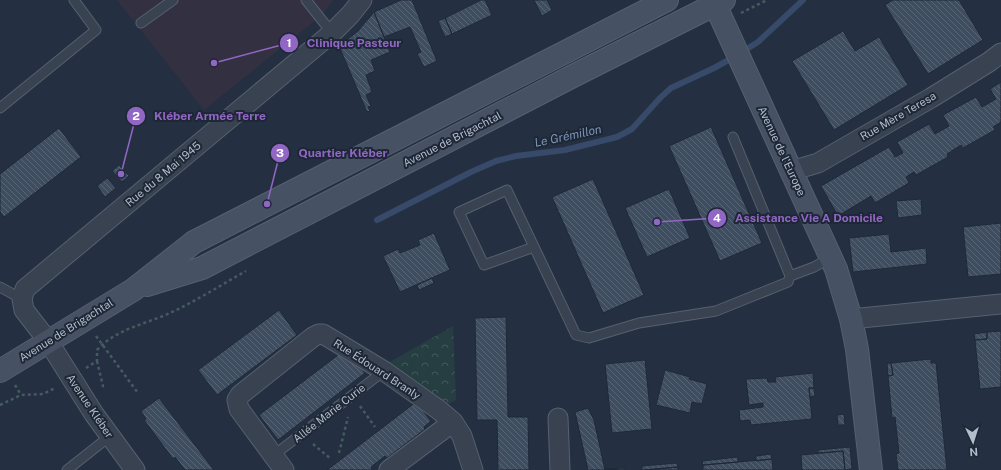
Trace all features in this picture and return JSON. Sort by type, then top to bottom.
[{"type":"main road","name":"Avenue de Brigachtal","points":[[0,371],[133,290],[194,242],[667,0]]},
{"type":"main road","name":"Avenue de Brigachtal","points":[[133,290],[202,268],[718,2]]},
{"type":"main road","name":"Avenue de l'Europe","points":[[718,2],[727,32],[836,268],[851,319],[857,349],[871,470]]},
{"type":"street","name":"Rue du 8 Mai 1945","points":[[22,299],[26,289],[47,270],[332,33],[350,15],[362,0]]},
{"type":"street","name":"Rue Mère Teresa","points":[[791,171],[818,163],[931,98],[989,62],[1001,52]]},
{"type":"street","points":[[22,299],[24,310],[48,341]]},
{"type":"street","points":[[851,319],[1001,304]]},
{"type":"street","name":"Rue Édouard Branly","points":[[279,463],[239,409],[237,400],[240,395],[313,337],[323,334],[384,371],[439,410],[453,422],[462,436],[473,470]]},
{"type":"street","name":"Avenue Kléber","points":[[48,341],[86,402],[135,470]]},
{"type":"street","points":[[558,418],[560,470]]},
{"type":"street","points":[[389,470],[453,422]]},
{"type":"lane","points":[[0,108],[96,30],[74,0]]},
{"type":"lane","points":[[141,23],[173,0]]},
{"type":"lane","points":[[306,0],[332,33]]},
{"type":"lane","points":[[534,247],[484,265],[459,212],[507,190],[576,335],[589,338],[639,323],[716,311],[788,282],[790,276],[733,137]]},
{"type":"lane","points":[[790,276],[814,267],[832,257]]},
{"type":"lane","points":[[0,287],[22,299]]},
{"type":"lane","name":"Allée Marie Curie","points":[[279,463],[301,435],[384,371]]},
{"type":"lane","points":[[68,470],[110,436]]},
{"type":"path","points":[[102,344],[127,330],[171,313],[246,271]]},
{"type":"path","points":[[84,319],[138,393]]},
{"type":"path","points":[[0,405],[21,395]]},
{"type":"path","points":[[353,396],[375,427]]},
{"type":"path","points":[[339,454],[353,396]]},
{"type":"path","points":[[301,435],[331,460]]},
{"type":"shaded area","points":[[117,0],[333,0],[321,16],[204,110]]},
{"type":"green space","points":[[453,326],[456,400],[448,404],[388,363]]},
{"type":"building","points":[[401,0],[412,0],[437,61],[424,67],[417,54],[421,52],[410,27],[384,37],[374,12]]},
{"type":"building","points":[[481,0],[485,0],[492,15],[452,34],[445,18]]},
{"type":"building","points":[[534,0],[547,0],[552,10],[542,16]]},
{"type":"building","points":[[893,0],[959,0],[983,40],[928,74],[885,5]]},
{"type":"building","points":[[374,12],[390,52],[371,60],[375,71],[366,75],[372,92],[366,95],[371,106],[368,107],[370,111],[367,112],[339,46],[358,31]]},
{"type":"building","points":[[445,18],[452,34],[445,37],[438,21]]},
{"type":"building","points":[[843,31],[855,51],[879,37],[908,85],[834,130],[792,61]]},
{"type":"building","points":[[1001,82],[1001,122],[993,127],[995,130],[963,148],[961,145],[947,154],[948,157],[916,175],[914,172],[906,177],[909,183],[875,203],[871,196],[838,216],[821,186],[889,147],[895,157],[903,153],[897,142],[929,124],[935,134],[949,126],[943,115],[976,97],[982,107],[996,99],[990,89]]},
{"type":"building","points":[[711,127],[762,243],[720,261],[669,146]]},
{"type":"building","points":[[59,128],[81,157],[4,217],[0,212],[0,174]]},
{"type":"building","points":[[119,165],[129,176],[122,182],[112,171]]},
{"type":"building","points":[[107,178],[116,188],[105,197],[97,186]]},
{"type":"building","points":[[593,179],[644,295],[603,313],[552,197]]},
{"type":"building","points":[[669,189],[690,238],[647,257],[625,208]]},
{"type":"building","points":[[921,199],[922,215],[898,218],[896,201]]},
{"type":"building","points":[[1001,223],[1001,274],[968,277],[963,227]]},
{"type":"building","points":[[434,233],[450,270],[400,292],[383,256],[398,249],[400,253],[420,245],[418,240]]},
{"type":"building","points":[[889,234],[891,252],[926,248],[927,264],[853,272],[849,238]]},
{"type":"building","points":[[432,278],[434,283],[419,290],[417,285]]},
{"type":"building","points":[[279,310],[297,335],[217,395],[198,370]]},
{"type":"building","points":[[506,317],[508,417],[528,417],[529,470],[498,470],[497,420],[477,420],[475,318]]},
{"type":"building","points":[[1001,331],[1001,387],[980,389],[975,340],[987,339],[987,332]]},
{"type":"building","points":[[987,332],[987,339],[975,340],[974,334]]},
{"type":"building","points":[[346,349],[365,373],[278,440],[259,415]]},
{"type":"building","points":[[931,359],[931,363],[936,363],[947,470],[898,470],[896,454],[899,453],[895,417],[892,418],[888,376],[893,375],[891,363]]},
{"type":"building","points":[[645,360],[652,429],[612,433],[605,364]]},
{"type":"building","points":[[887,363],[891,363],[893,375],[888,376]]},
{"type":"building","points":[[665,370],[690,377],[689,379],[707,384],[702,404],[692,402],[690,413],[656,405]]},
{"type":"building","points":[[813,373],[814,388],[809,388],[812,419],[751,425],[750,420],[740,421],[739,410],[763,407],[763,403],[749,405],[746,379],[767,378],[768,382],[776,382],[775,377]]},
{"type":"building","points":[[809,388],[814,388],[815,396],[810,397]]},
{"type":"building","points":[[159,398],[214,470],[185,470],[175,457],[173,459],[144,420],[146,419],[141,411]]},
{"type":"building","points":[[416,402],[431,421],[424,427],[425,429],[387,458],[385,456],[371,467],[371,470],[327,470]]},
{"type":"building","points":[[588,408],[594,420],[605,470],[588,470],[575,412]]},
{"type":"building","points":[[844,414],[845,425],[838,425],[837,415]]},
{"type":"building","points":[[850,447],[852,469],[845,470],[843,451],[818,453],[818,450]]},
{"type":"building","points":[[843,451],[845,470],[802,470],[801,455]]},
{"type":"building","points":[[771,454],[772,459],[756,461],[756,456]]},
{"type":"building","points":[[738,457],[738,462],[703,465],[702,461]]},
{"type":"building","points":[[772,459],[773,470],[703,470],[703,465]]},
{"type":"building","points":[[677,463],[678,467],[642,470],[642,466]]},
{"type":"building","points":[[678,467],[678,470],[648,470]]},
{"type":"building","points":[[624,468],[624,470],[605,469]]},
{"type":"waterway","name":"Le Grémillon","points":[[742,52],[758,42],[803,0]]},
{"type":"waterway","name":"Le Grémillon","points":[[377,220],[471,172],[496,161],[516,156],[565,150],[617,137],[632,129],[671,88],[734,57]]},
{"type":"place","name":"Clinique Pasteur","points":[[214,63]]},
{"type":"place","name":"Kléber Armée Terre","points":[[121,174]]},
{"type":"place","name":"Quartier Kléber","points":[[267,204]]},
{"type":"place","name":"Assistance Vie A Domicile","points":[[657,222]]}]
